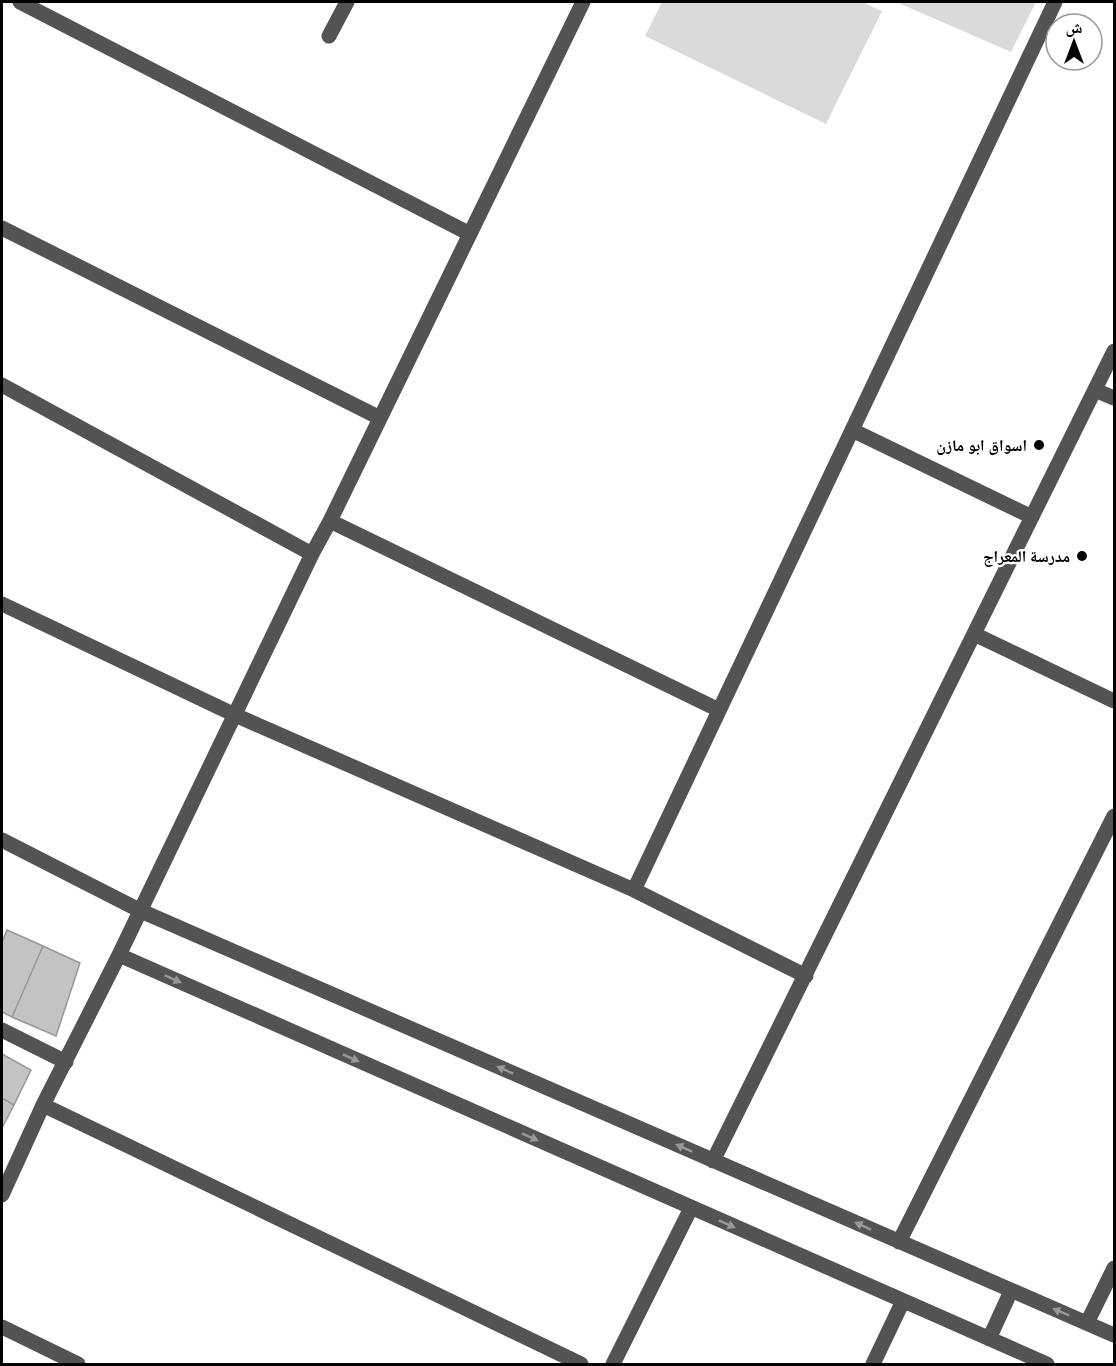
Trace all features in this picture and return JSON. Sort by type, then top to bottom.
[{"type":"street","points":[[20,2],[470,234]]},
{"type":"street","points":[[329,36],[347,2]]},
{"type":"street","points":[[2,1195],[43,1105],[141,911],[312,554],[583,2]]},
{"type":"street","points":[[634,890],[1055,2]]},
{"type":"street","points":[[2,228],[380,418]]},
{"type":"street","points":[[713,1161],[1114,351]]},
{"type":"street","points":[[2,385],[312,554]]},
{"type":"street","points":[[1095,390],[1114,398]]},
{"type":"street","points":[[852,430],[1032,517]]},
{"type":"street","points":[[330,521],[719,710]]},
{"type":"street","points":[[2,604],[235,715],[634,890],[806,976]]},
{"type":"street","points":[[974,634],[1114,701]]},
{"type":"street","points":[[899,1242],[1114,816]]},
{"type":"street","points":[[2,840],[141,911],[1114,1335]]},
{"type":"street","points":[[119,955],[1047,1365]]},
{"type":"street","points":[[2,1030],[66,1062]]},
{"type":"street","points":[[43,1105],[581,1365]]},
{"type":"street","points":[[613,1365],[691,1208]]},
{"type":"street","points":[[1087,1323],[1114,1268]]},
{"type":"street","points":[[989,1339],[1011,1291]]},
{"type":"street","points":[[873,1365],[903,1302]]},
{"type":"street","points":[[2,1327],[78,1365]]},
{"type":"shaded area","points":[[662,2],[862,2],[882,11],[826,124],[645,36]]},
{"type":"shaded area","points":[[896,2],[1036,2],[1011,52]]},
{"type":"building","points":[[7,930],[43,946],[12,1017],[2,1012],[2,942]]},
{"type":"building","points":[[43,946],[80,963],[56,1036],[12,1017]]},
{"type":"building","points":[[2,1054],[31,1070],[14,1105],[2,1098]]},
{"type":"building","points":[[2,1098],[14,1105],[2,1128]]},
{"type":"place","name":"اسواق ابو مازن","points":[[1039,445]]},
{"type":"place","name":"مدرسة المعراج","points":[[1082,556]]}]
